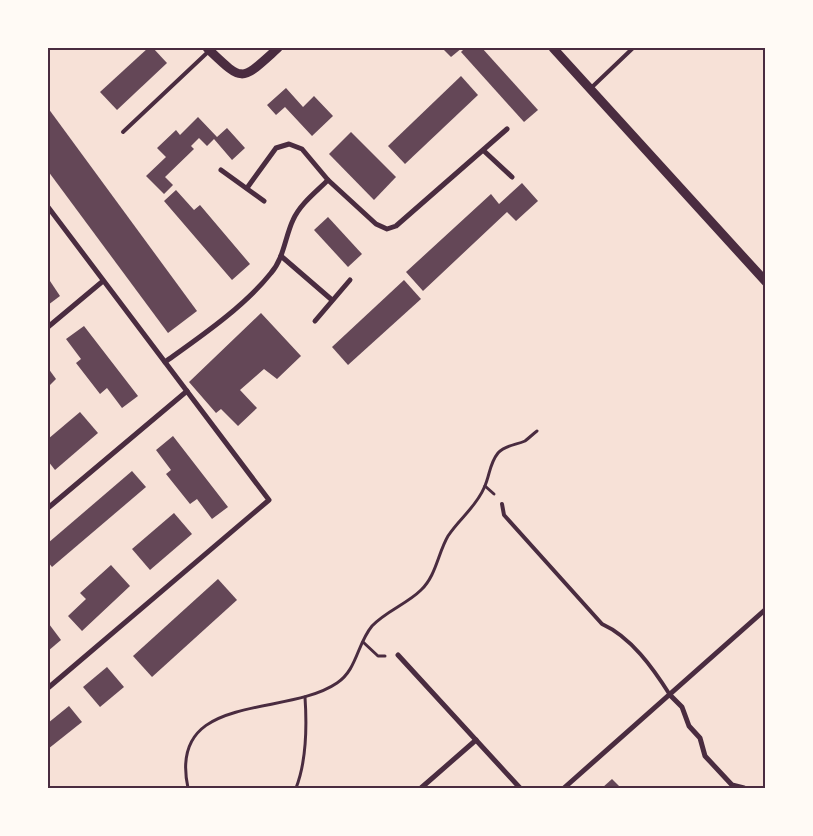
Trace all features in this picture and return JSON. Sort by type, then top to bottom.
[{"type":"street","points":[[208,49],[230,71],[240,75],[251,72],[278,48]]},
{"type":"street","points":[[553,48],[766,282]]},
{"type":"street","points":[[247,188],[276,148],[289,144],[302,149],[328,180],[376,224],[387,228],[396,226],[507,129]]},
{"type":"street","points":[[484,151],[512,177]]},
{"type":"street","points":[[221,170],[264,201]]},
{"type":"street","points":[[165,362],[222,320],[272,273],[281,256],[293,218],[328,180]]},
{"type":"street","points":[[48,207],[269,500],[48,688]]},
{"type":"street","points":[[281,256],[332,300]]},
{"type":"street","points":[[315,321],[350,280]]},
{"type":"street","points":[[48,327],[103,281]]},
{"type":"street","points":[[48,508],[187,391]]},
{"type":"street","points":[[564,788],[766,609]]},
{"type":"street","points":[[398,655],[520,788]]},
{"type":"street","points":[[670,695],[682,707],[689,726],[700,738],[705,756],[732,785],[744,788]]},
{"type":"street","points":[[420,788],[476,740]]},
{"type":"lane","points":[[590,88],[633,48]]},
{"type":"lane","points":[[123,132],[208,49]]},
{"type":"lane","points":[[502,504],[504,515],[602,624],[618,632],[657,675],[670,695]]},
{"type":"path","points":[[188,788],[185,773],[186,756],[195,736],[211,721],[230,713],[305,697],[336,684],[348,674],[372,626],[391,610],[421,590],[426,584],[447,538],[459,520],[476,503],[485,486],[491,463],[499,451],[524,441],[536,431]]},
{"type":"path","points":[[363,642],[378,656],[398,655]]},
{"type":"path","points":[[296,788],[302,769],[306,736],[305,697]]},
{"type":"building","points":[[148,48],[153,48],[167,63],[117,110],[100,92]]},
{"type":"building","points":[[442,48],[462,48],[451,57]]},
{"type":"building","points":[[465,48],[482,48],[538,110],[524,122],[461,52]]},
{"type":"building","points":[[461,76],[478,95],[405,164],[388,146]]},
{"type":"building","points":[[286,88],[303,107],[314,96],[333,116],[312,136],[285,107],[276,115],[267,105]]},
{"type":"building","points":[[48,108],[197,311],[168,333],[48,171]]},
{"type":"building","points":[[198,117],[217,137],[227,128],[245,148],[232,160],[214,139],[207,146],[199,138],[191,146],[194,149],[165,177],[173,185],[164,194],[146,176],[166,157],[157,148],[176,130],[180,135]]},
{"type":"building","points":[[351,132],[396,177],[374,200],[329,154]]},
{"type":"building","points":[[522,183],[538,201],[516,221],[507,212],[423,291],[406,272],[491,194],[499,204]]},
{"type":"building","points":[[176,190],[194,210],[200,205],[250,264],[232,280],[164,201]]},
{"type":"building","points":[[328,217],[362,254],[348,267],[314,230]]},
{"type":"building","points":[[48,278],[60,296],[48,305]]},
{"type":"building","points":[[404,280],[421,299],[348,365],[332,347]]},
{"type":"building","points":[[261,313],[301,356],[277,379],[264,369],[240,390],[257,408],[238,426],[221,409],[216,413],[189,382]]},
{"type":"building","points":[[84,326],[138,396],[122,408],[107,388],[100,394],[76,363],[81,359],[66,339]]},
{"type":"building","points":[[48,368],[56,379],[48,387]]},
{"type":"building","points":[[80,412],[98,433],[55,470],[48,461],[48,439]]},
{"type":"building","points":[[173,436],[228,507],[212,519],[197,499],[190,504],[166,474],[171,470],[156,450]]},
{"type":"building","points":[[132,471],[146,487],[52,567],[48,562],[48,543]]},
{"type":"building","points":[[174,513],[192,534],[150,570],[132,549]]},
{"type":"building","points":[[111,565],[130,586],[82,631],[68,616],[86,599],[80,593]]},
{"type":"building","points":[[218,579],[237,600],[152,677],[133,656]]},
{"type":"building","points":[[48,625],[61,640],[48,651]]},
{"type":"building","points":[[107,667],[124,687],[100,707],[83,687]]},
{"type":"building","points":[[69,706],[82,722],[48,749],[48,723]]},
{"type":"building","points":[[612,779],[621,788],[602,788]]}]
